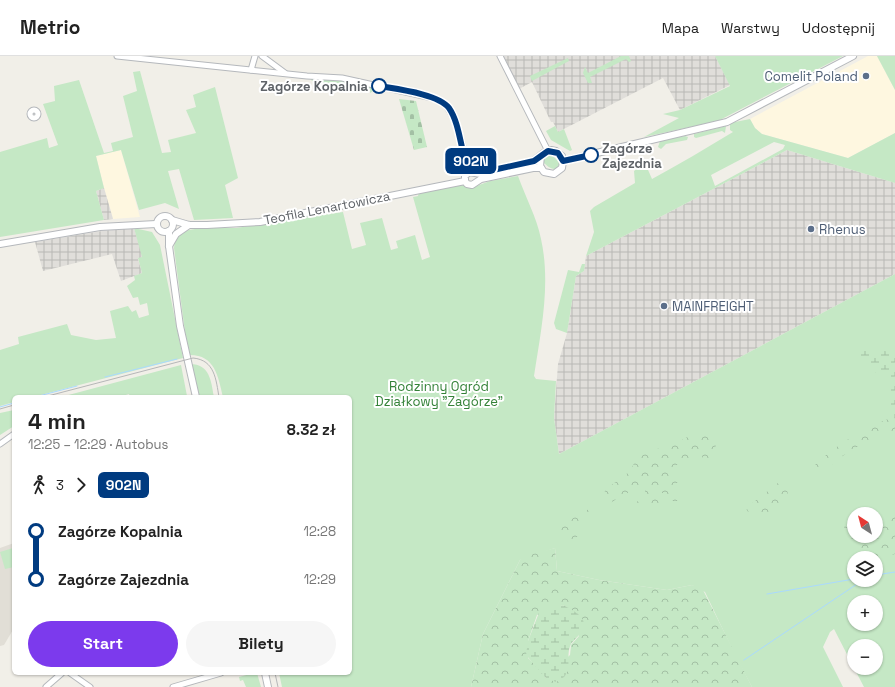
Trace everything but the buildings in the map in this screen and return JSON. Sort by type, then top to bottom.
[{"type":"street","points":[[117,56],[342,78],[440,100],[448,107],[452,114],[469,172],[477,177],[530,168],[540,168]]},
{"type":"street","points":[[251,70],[255,56]]},
{"type":"street","points":[[262,56],[286,73]]},
{"type":"street","points":[[500,56],[548,151]]},
{"type":"street","points":[[563,161],[727,122],[853,56]]},
{"type":"street","points":[[477,177],[493,170],[530,162],[548,151],[558,153],[563,161],[562,168],[554,174],[546,174],[540,168],[539,163],[541,156]]},
{"type":"street","points":[[464,156],[484,168],[493,170]]},
{"type":"street","points":[[464,181],[465,175],[469,172]]},
{"type":"street","name":"Teofila Lenartowicza","points":[[172,220],[189,224],[233,225],[276,219],[464,181],[470,185],[477,177]]},
{"type":"street","points":[[156,224],[158,219],[162,216],[169,217],[172,220],[172,225],[168,231],[168,246],[180,326],[194,395]]},
{"type":"street","points":[[156,224],[158,229],[168,231]]},
{"type":"street","points":[[0,244],[100,227],[156,224]]},
{"type":"street","points":[[168,246],[176,234],[189,224]]},
{"type":"street","name":"Teofila Lenartowicza","points":[[168,231],[189,224]]},
{"type":"street","points":[[0,444],[12,435]]},
{"type":"street","points":[[46,687],[60,675]]},
{"type":"street","points":[[73,675],[90,687]]},
{"type":"street","points":[[173,687],[214,675]]},
{"type":"street","points":[[265,675],[268,687]]},
{"type":"shaded area","points":[[503,56],[715,56],[730,85],[680,110],[663,78],[558,132],[553,122],[551,122],[532,82],[519,89]]},
{"type":"shaded area","points":[[868,56],[877,56],[895,90],[895,133],[848,158],[762,134],[755,128],[750,119]]},
{"type":"shaded area","points":[[121,150],[140,217],[113,219],[104,188],[96,156]]},
{"type":"shaded area","points":[[787,150],[895,183],[895,274],[559,454],[554,418],[558,364],[567,333],[576,276],[584,271],[586,256]]},
{"type":"shaded area","points":[[104,188],[113,219],[104,220],[96,191]]},
{"type":"shaded area","points":[[134,228],[143,257],[138,259],[142,273],[121,281],[112,254],[43,271],[35,242],[102,231]]},
{"type":"shaded area","points":[[12,544],[12,631],[4,645],[0,646],[0,548]]},
{"type":"green space","points":[[621,56],[629,56],[631,61],[629,62],[626,59],[590,77],[592,83],[588,83],[583,73],[585,67],[588,73]]},
{"type":"green space","points":[[715,56],[843,56],[718,121],[644,137],[679,118],[663,114],[680,110],[730,86]]},
{"type":"green space","points":[[877,56],[895,56],[895,90]]},
{"type":"green space","points":[[568,58],[569,61],[532,81],[530,76]]},
{"type":"green space","points":[[140,71],[162,153],[171,152],[168,140],[196,133],[186,110],[196,107],[193,95],[215,87],[238,178],[225,185],[233,218],[194,220],[179,169],[168,171],[179,209],[165,203],[139,210],[121,150],[96,156],[104,188],[96,191],[104,220],[0,237],[0,152],[47,138],[49,148],[58,145],[43,104],[55,101],[54,86],[79,80],[104,153],[113,151],[111,143],[133,137],[123,96],[137,91],[133,72]]},
{"type":"green space","points":[[311,78],[345,81],[349,85],[349,91],[346,91],[347,88],[341,87],[338,89],[332,86],[325,87],[311,80]]},
{"type":"green space","points":[[355,83],[376,89],[370,93],[370,89],[362,90],[358,93],[354,89]]},
{"type":"green space","points":[[399,99],[416,101],[427,147],[414,150]]},
{"type":"green space","points":[[750,119],[755,128],[762,134],[848,158],[895,133],[895,183],[787,150],[586,256],[594,232],[590,211],[594,207],[635,183],[634,171],[645,163],[652,179],[733,132],[730,130],[730,123]],"holes":[[[774,142],[785,145],[783,149],[715,186],[711,175]]]},
{"type":"green space","points":[[555,126],[558,132],[564,129],[572,150],[570,151],[551,140],[546,131]]},
{"type":"green space","points":[[726,126],[725,133],[722,131],[696,138],[694,137],[694,134]]},
{"type":"green space","points":[[685,136],[688,137],[687,140],[666,144],[661,149],[658,147],[660,141]]},
{"type":"green space","points":[[551,155],[560,162],[559,166],[555,169],[550,168],[543,162],[546,157]]},
{"type":"green space","name":"Rodzinny Ogród Działkowy \"Zagórze\"","points":[[518,176],[534,215],[544,256],[545,290],[542,325],[534,376],[536,379],[556,381],[554,418],[559,454],[895,274],[895,687],[864,687],[858,675],[883,675],[883,639],[847,639],[847,654],[834,629],[830,632],[823,647],[843,687],[752,687],[705,592],[692,585],[667,590],[599,580],[557,571],[555,548],[520,560],[483,634],[471,687],[282,687],[279,675],[352,675],[352,395],[222,395],[217,374],[210,362],[204,358],[188,355],[174,248],[175,239],[180,233],[201,228],[236,228],[343,212],[352,249],[366,245],[360,223],[382,218],[391,250],[398,248],[396,241],[415,235],[422,260],[430,257],[413,197],[418,196],[419,192],[462,185],[471,188],[490,181]]},
{"type":"green space","points":[[134,228],[152,232],[160,245],[183,358],[41,395],[12,395],[12,403],[0,406],[0,350],[19,344],[18,337],[67,324],[71,335],[96,340],[116,338],[110,311],[128,306],[132,312],[136,310],[139,318],[149,315],[147,303],[140,305],[138,297],[133,298],[127,286],[135,280],[134,276],[142,273],[138,258],[142,257]]},
{"type":"green space","points":[[582,264],[585,264],[584,271],[576,276],[567,333],[556,329],[554,323],[568,270],[579,272]]},
{"type":"green space","points":[[874,349],[895,353],[895,419],[888,405],[892,383],[872,370],[848,350]]},
{"type":"green space","points":[[190,364],[197,365],[206,370],[210,380],[214,395],[199,395]]},
{"type":"green space","points":[[181,365],[187,395],[129,394],[68,395]]},
{"type":"green space","points":[[12,410],[12,427],[0,435],[0,413]]},
{"type":"green space","points":[[895,417],[895,430],[874,438],[854,449],[838,459],[822,473],[813,475],[809,472],[826,455],[849,439],[873,425]]},
{"type":"green space","points":[[697,432],[705,436],[718,432],[717,445],[712,450],[714,453],[714,459],[711,463],[705,463],[701,454],[678,464],[673,468],[678,473],[679,481],[673,487],[673,491],[679,498],[677,501],[673,501],[665,493],[660,493],[662,504],[661,509],[654,504],[636,510],[633,506],[634,503],[645,498],[645,483],[582,519],[581,530],[575,538],[560,538],[558,529],[563,524],[599,503],[606,489],[629,472],[638,457],[669,444],[676,443]]},
{"type":"green space","points":[[783,479],[787,480],[788,501],[759,517],[750,516],[746,508]]},
{"type":"green space","points":[[888,513],[895,514],[895,554],[883,558],[883,551],[856,551],[851,543],[883,543],[883,516]]},
{"type":"green space","points":[[847,522],[847,538],[843,532],[845,524]]},
{"type":"green space","points":[[12,548],[12,567],[5,569],[0,552]]},
{"type":"green space","points":[[555,548],[557,571],[599,580],[667,590],[692,585],[702,588],[752,687],[471,687],[483,634],[520,560],[525,556]],"holes":[[[563,605],[579,615],[579,636],[571,645],[570,655],[546,678],[539,668],[528,658],[528,641],[537,615]]]},
{"type":"green space","points":[[563,605],[580,615],[583,620],[584,627],[569,649],[568,670],[566,675],[556,682],[546,678],[526,655],[528,641],[540,610]]},
{"type":"green space","points":[[258,675],[261,687],[246,687],[243,680],[240,681],[239,677]]},
{"type":"waterway","points":[[105,377],[177,359]]},
{"type":"waterway","points":[[43,395],[77,386]]},
{"type":"waterway","points":[[0,407],[12,404]]},
{"type":"waterway","points":[[883,574],[895,572]]},
{"type":"waterway","points":[[767,594],[847,580]]},
{"type":"waterway","points":[[744,660],[853,587]]},
{"type":"tram line","points":[[52,395],[193,358],[206,363],[210,367],[215,378],[219,395]]},
{"type":"tram line","points":[[0,409],[12,406]]},
{"type":"tram line","points":[[275,675],[278,687]]},
{"type":"bus line","name":"902N","points":[[379,86],[437,99],[446,104],[452,114],[464,156],[488,170],[534,161],[548,151],[558,153],[562,156],[563,161],[591,155]]},
{"type":"place","name":"Comelit Poland","points":[[866,76]]},
{"type":"place","name":"Zagórze Kopalnia","points":[[379,86]]},
{"type":"place","name":"Zagórze Zajezdnia","points":[[591,155]]},
{"type":"place","name":"Rhenus","points":[[811,229]]},
{"type":"place","name":"MAINFREIGHT","points":[[664,306]]}]
